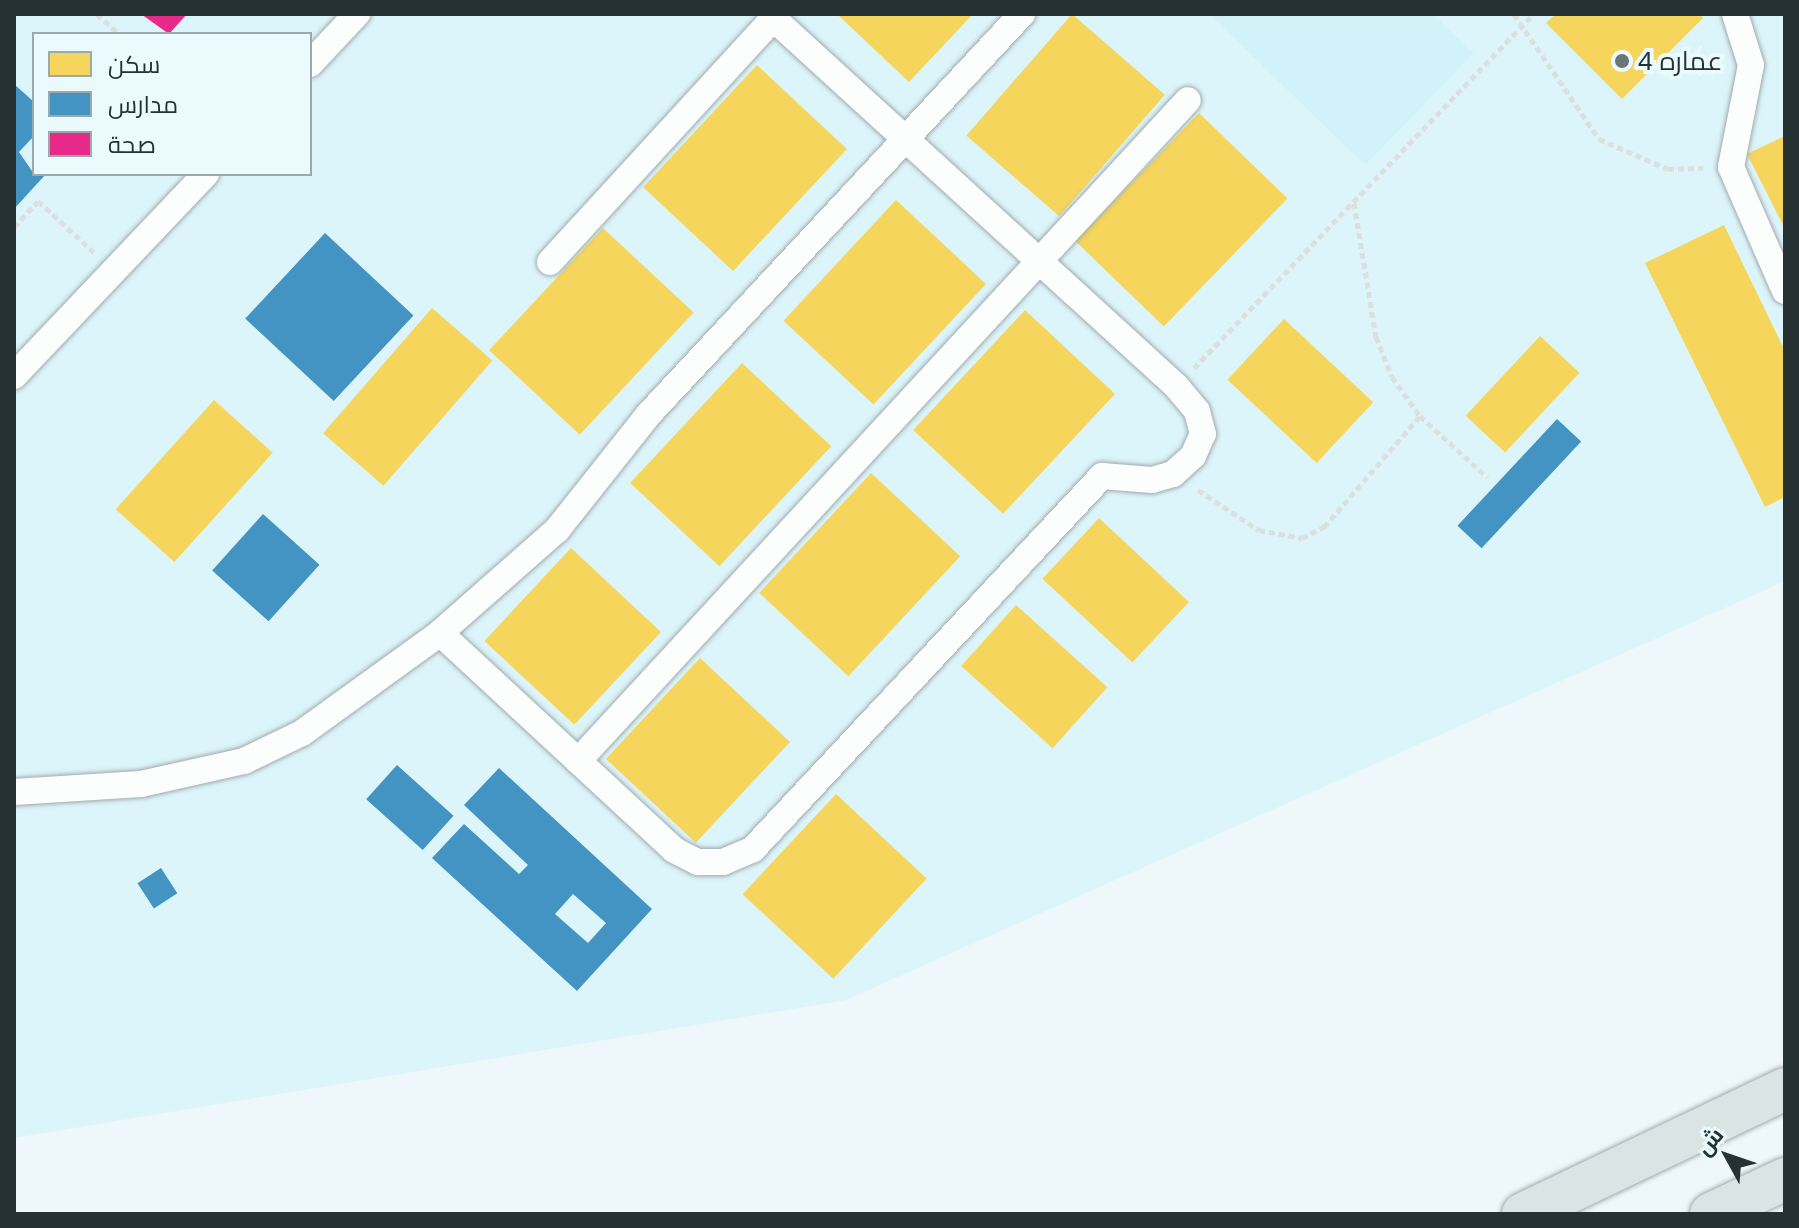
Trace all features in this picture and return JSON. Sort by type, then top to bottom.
[{"type":"main road","points":[[1540,1210],[1785,1089]]},
{"type":"main road","points":[[1711,1214],[1785,1179]]},
{"type":"street","points":[[312,62],[357,14]]},
{"type":"street","points":[[14,792],[141,784],[244,761],[302,733],[440,633],[557,530],[649,414],[1022,14]]},
{"type":"street","points":[[1735,14],[1751,65],[1731,167],[1785,291]]},
{"type":"street","points":[[440,633],[674,850],[698,862],[753,849],[1087,488],[1102,476],[1173,474],[1203,434],[1197,411],[1176,386],[775,16],[550,262]]},
{"type":"street","points":[[578,761],[1188,100]]},
{"type":"street","points":[[14,376],[204,176]]},
{"type":"path","points":[[97,14],[117,32]]},
{"type":"path","points":[[1514,14],[1599,139],[1668,169],[1731,167]]},
{"type":"path","points":[[1176,386],[1533,14]]},
{"type":"path","points":[[14,227],[38,201],[115,270]]},
{"type":"path","points":[[1354,202],[1376,337],[1420,416],[1487,477]]},
{"type":"path","points":[[1173,474],[1259,530],[1302,538],[1324,527],[1420,416]]},
{"type":"shaded area","points":[[14,14],[1785,14],[1785,581],[846,1000],[14,1138]]},
{"type":"shaded area","points":[[1209,14],[1433,14],[1474,53],[1365,165]]},
{"type":"building: سكن","points":[[837,14],[973,14],[909,82]]},
{"type":"building: سكن","points":[[1072,14],[1165,95],[1059,216],[966,136]]},
{"type":"building: سكن","name":"عماره 4","points":[[1556,14],[1699,14],[1703,18],[1622,99],[1546,23]]},
{"type":"building: سكن","points":[[757,65],[847,149],[733,271],[643,187]]},
{"type":"building: سكن","points":[[1199,113],[1287,198],[1164,326],[1075,241]]},
{"type":"building: سكن","points":[[1785,136],[1785,229],[1747,154]]},
{"type":"building: سكن","points":[[896,200],[986,284],[873,405],[783,321]]},
{"type":"building: سكن","points":[[1724,225],[1785,351],[1785,497],[1765,507],[1645,263]]},
{"type":"building: سكن","points":[[603,228],[694,313],[580,435],[489,350]]},
{"type":"building: سكن","points":[[432,308],[492,360],[383,486],[323,433]]},
{"type":"building: سكن","points":[[1025,310],[1115,394],[1003,514],[913,430]]},
{"type":"building: سكن","points":[[1284,319],[1373,402],[1317,463],[1227,380]]},
{"type":"building: سكن","points":[[1540,336],[1579,373],[1505,453],[1466,416]]},
{"type":"building: سكن","points":[[742,363],[831,446],[719,566],[630,483]]},
{"type":"building: سكن","points":[[214,400],[273,453],[174,562],[116,509]]},
{"type":"building: سكن","points":[[871,473],[960,556],[848,676],[759,593]]},
{"type":"building: سكن","points":[[1099,518],[1189,602],[1132,663],[1042,579]]},
{"type":"building: سكن","points":[[571,548],[661,632],[574,725],[484,641]]},
{"type":"building: سكن","points":[[1016,605],[1107,687],[1053,748],[961,666]]},
{"type":"building: سكن","points":[[700,658],[790,742],[696,843],[606,759]]},
{"type":"building: سكن","points":[[836,794],[927,879],[833,979],[743,894]]},
{"type":"building: مدارس","points":[[14,84],[32,100],[32,138],[19,152],[32,176],[44,176],[14,209]]},
{"type":"building: مدارس","points":[[325,233],[413,316],[334,401],[245,319]]},
{"type":"building: مدارس","points":[[1557,419],[1581,442],[1482,548],[1457,526]]},
{"type":"building: مدارس","points":[[263,514],[319,565],[269,621],[212,570]]},
{"type":"building: مدارس","points":[[397,765],[453,816],[423,850],[366,799]]},
{"type":"building: مدارس","points":[[499,768],[652,909],[577,991],[432,858],[464,824],[519,874],[528,865],[464,805]],"holes":[[[573,894],[606,923],[588,943],[555,914]]]},
{"type":"building: مدارس","points":[[161,868],[177,893],[154,908],[138,883]]},
{"type":"building: صحة","points":[[141,14],[187,14],[171,32]]},
{"type":"place","name":"عماره 4","points":[[1622,61]]}]
